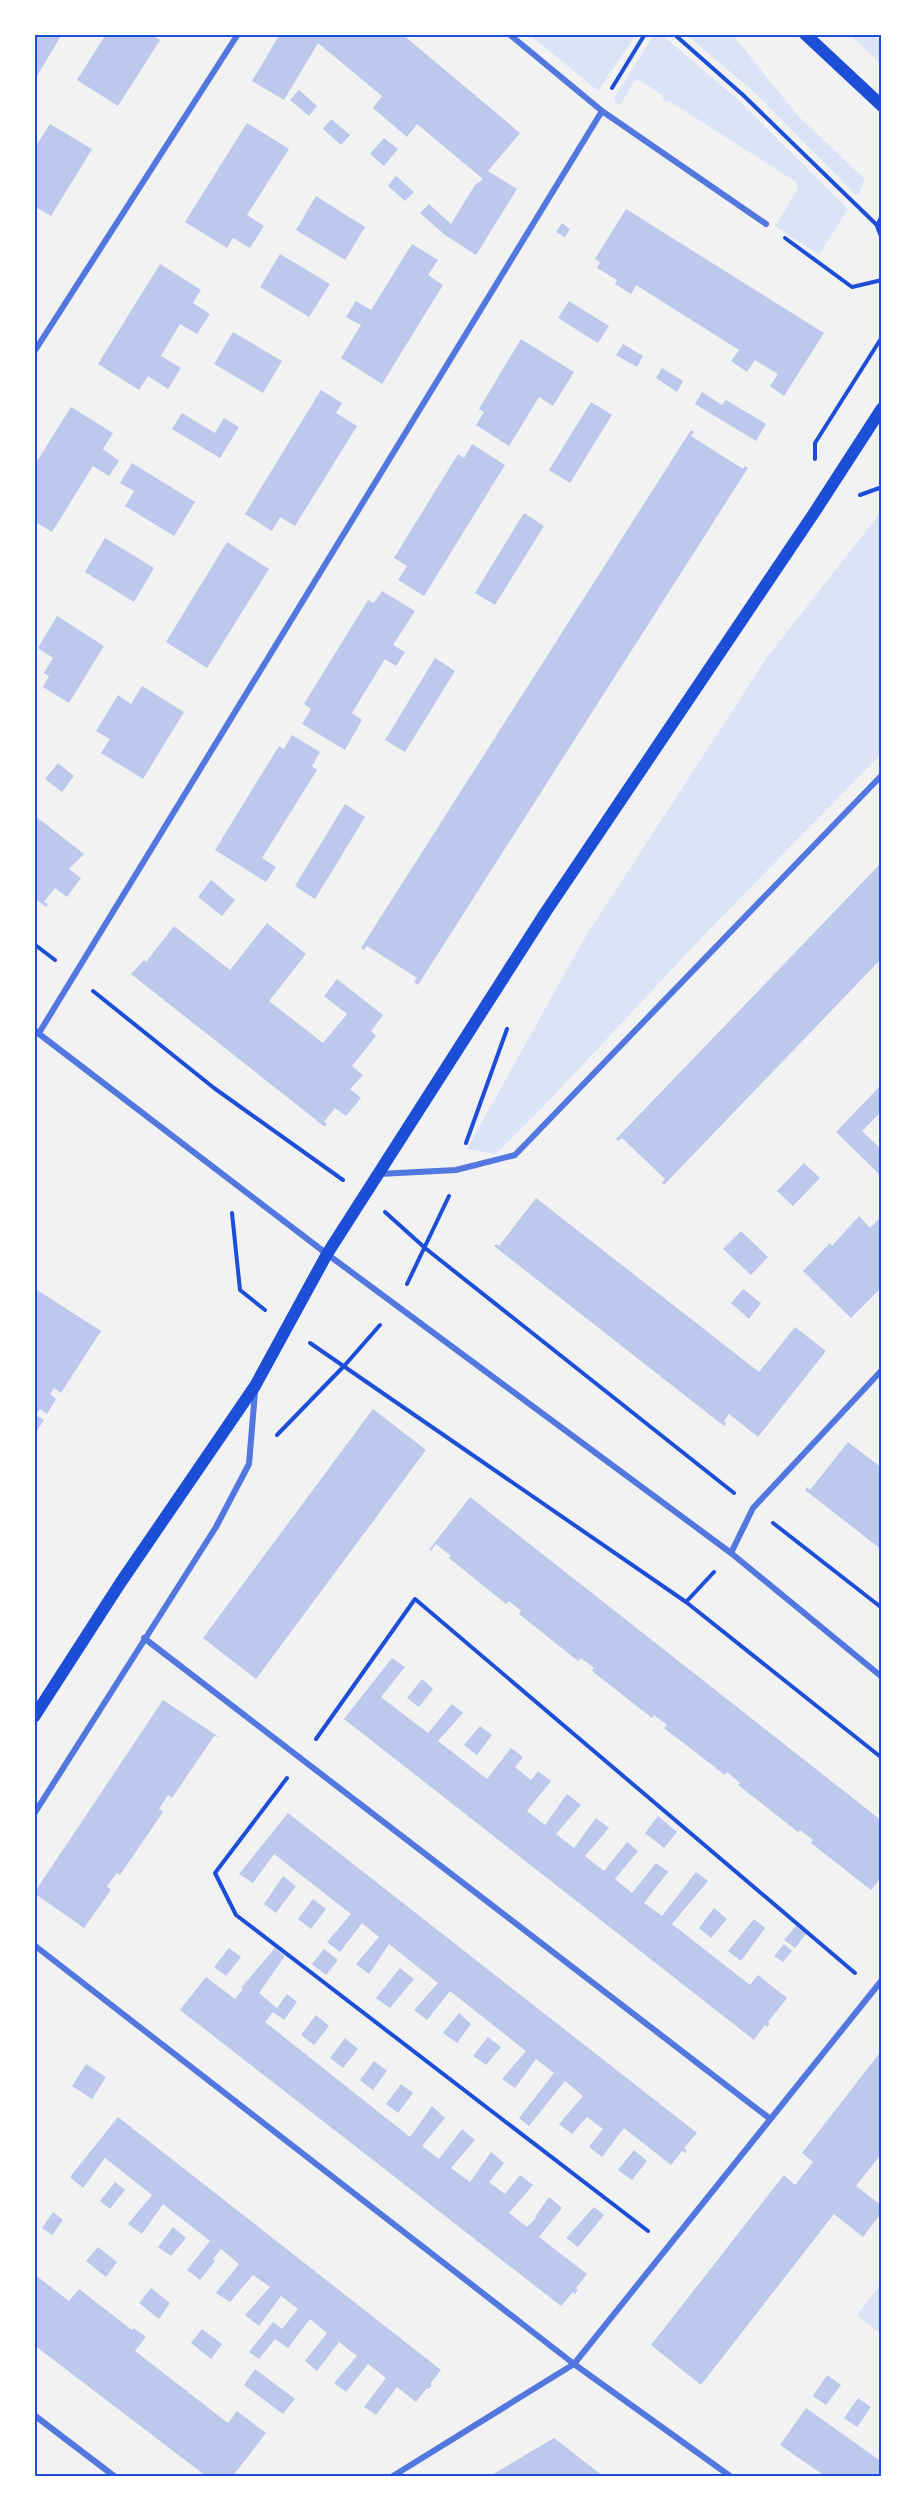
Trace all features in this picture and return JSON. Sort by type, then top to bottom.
[{"type":"main road","points":[[805,34],[882,106]]},
{"type":"main road","points":[[34,1716],[121,1582],[255,1386],[327,1254],[545,913],[882,408]]},
{"type":"street","points":[[34,352],[238,34]]},
{"type":"street","points":[[509,34],[602,111],[766,224]]},
{"type":"street","points":[[602,111],[74,976],[37,1031],[327,1254],[731,1553],[882,1677]]},
{"type":"street","points":[[379,1174],[456,1170],[515,1155],[882,775]]},
{"type":"street","points":[[731,1553],[753,1508],[882,1370]]},
{"type":"street","points":[[34,1814],[216,1527],[249,1464],[255,1386]]},
{"type":"street","points":[[144,1638],[769,2118]]},
{"type":"street","points":[[34,1945],[574,2364],[730,2476]]},
{"type":"street","points":[[393,2476],[574,2364],[769,2118],[882,1980]]},
{"type":"street","points":[[34,2415],[114,2476]]},
{"type":"path","points":[[602,111],[606,96],[645,34]]},
{"type":"path","points":[[674,34],[743,95],[882,230]]},
{"type":"path","points":[[882,215],[877,226],[882,239]]},
{"type":"path","points":[[766,224],[852,287],[882,280]]},
{"type":"path","points":[[814,466],[815,443],[882,337]]},
{"type":"path","points":[[34,944],[214,1088],[365,1195],[425,1248],[882,1608]]},
{"type":"path","points":[[230,1179],[240,1290],[287,1328],[345,1365],[686,1602],[882,1758]]},
{"type":"path","points":[[686,1602],[731,1553]]},
{"type":"shaded area","points":[[530,35],[636,35],[598,91]]},
{"type":"shaded area","points":[[654,35],[662,35],[735,97],[848,209],[819,255],[775,226],[798,189],[796,182],[669,101],[665,103],[662,95],[639,80],[634,81],[620,105],[615,102],[614,98]]},
{"type":"shaded area","points":[[687,35],[733,35],[798,116],[865,179],[859,194],[856,195],[755,93]]},
{"type":"shaded area","points":[[850,35],[873,35],[881,41],[881,64]]},
{"type":"shaded area","points":[[881,512],[881,754],[705,934],[496,1154],[467,1149],[584,939],[768,656]]},
{"type":"shaded area","points":[[881,2284],[881,2334],[857,2315]]},
{"type":"building","points":[[34,34],[62,34],[37,76],[34,75]]},
{"type":"building","points":[[106,34],[150,34],[160,40],[118,106],[77,80]]},
{"type":"building","points":[[280,34],[402,34],[520,133],[488,171],[517,189],[476,255],[445,235],[420,213],[429,204],[451,224],[475,185],[483,179],[417,124],[407,137],[373,108],[382,96],[318,43],[284,100],[252,81]]},
{"type":"building","points":[[299,90],[317,106],[309,116],[290,100]]},
{"type":"building","points":[[331,119],[350,135],[341,145],[323,129]]},
{"type":"building","points":[[247,123],[289,149],[247,215],[264,226],[250,248],[233,238],[227,248],[185,222]]},
{"type":"building","points":[[50,124],[92,149],[51,216],[34,206],[34,149]]},
{"type":"building","points":[[384,138],[398,149],[384,166],[370,154]]},
{"type":"building","points":[[396,176],[414,192],[405,201],[388,186]]},
{"type":"building","points":[[316,196],[365,227],[345,260],[296,230]]},
{"type":"building","points":[[626,209],[824,333],[784,396],[770,386],[778,374],[755,360],[747,372],[731,361],[739,350],[636,285],[631,294],[615,284],[617,280],[597,268],[600,262],[595,259]]},
{"type":"building","points":[[562,223],[570,229],[565,237],[556,232]]},
{"type":"building","points":[[412,244],[438,260],[428,275],[443,285],[382,384],[341,358],[361,325],[346,317],[356,301],[371,310]]},
{"type":"building","points":[[280,254],[330,284],[309,317],[260,287]]},
{"type":"building","points":[[160,264],[201,290],[193,303],[210,314],[197,334],[180,324],[161,356],[181,368],[168,389],[148,376],[139,390],[98,364]]},
{"type":"building","points":[[569,301],[609,326],[598,343],[558,318]]},
{"type":"building","points":[[233,332],[282,361],[263,393],[214,364]]},
{"type":"building","points":[[521,339],[574,372],[553,406],[539,397],[509,446],[476,425],[484,412],[479,409]]},
{"type":"building","points":[[623,344],[643,356],[637,367],[616,355]]},
{"type":"building","points":[[662,368],[683,381],[677,392],[656,378]]},
{"type":"building","points":[[321,390],[342,403],[336,413],[357,426],[295,526],[280,517],[272,531],[245,514]]},
{"type":"building","points":[[702,392],[722,405],[726,400],[766,424],[756,441],[695,404]]},
{"type":"building","points":[[591,402],[612,415],[570,483],[549,470]]},
{"type":"building","points":[[71,407],[113,433],[103,449],[119,461],[109,476],[93,466],[52,532],[34,521],[34,466]]},
{"type":"building","points":[[182,413],[215,433],[224,418],[239,427],[220,458],[172,429]]},
{"type":"building","points":[[691,430],[694,432],[691,436],[743,469],[745,466],[748,468],[418,985],[414,982],[417,978],[367,946],[364,950],[361,948]]},
{"type":"building","points":[[472,444],[505,465],[424,596],[398,580],[407,566],[394,558],[458,454],[464,458]]},
{"type":"building","points":[[132,463],[195,502],[174,536],[125,506],[134,491],[120,483]]},
{"type":"building","points":[[524,513],[544,526],[495,605],[475,593]]},
{"type":"building","points":[[105,538],[154,568],[134,602],[85,572]]},
{"type":"building","points":[[227,542],[269,569],[207,668],[166,642]]},
{"type":"building","points":[[382,591],[415,611],[393,645],[405,652],[396,666],[385,659],[352,713],[362,720],[345,750],[302,724],[311,709],[304,704],[368,600],[374,603]]},
{"type":"building","points":[[57,616],[104,646],[69,703],[43,687],[49,676],[44,673],[53,658],[38,648]]},
{"type":"building","points":[[435,658],[455,671],[405,752],[385,740]]},
{"type":"building","points":[[142,686],[184,712],[143,779],[101,753],[110,739],[96,731],[118,695],[131,704]]},
{"type":"building","points":[[292,735],[320,752],[312,766],[317,770],[262,858],[276,867],[266,882],[215,850],[279,746],[284,749]]},
{"type":"building","points":[[58,763],[74,776],[62,792],[45,779]]},
{"type":"building","points":[[345,804],[365,817],[315,899],[295,886]]},
{"type":"building","points":[[34,815],[84,854],[69,869],[81,878],[67,897],[55,888],[44,902],[48,904],[46,907],[34,898]]},
{"type":"building","points":[[882,862],[882,958],[664,1185],[662,1183],[665,1179],[622,1138],[618,1141],[616,1139]]},
{"type":"building","points":[[211,880],[235,900],[222,916],[198,897]]},
{"type":"building","points":[[267,923],[306,954],[269,1001],[323,1043],[347,1014],[324,996],[337,979],[383,1015],[371,1031],[376,1036],[352,1066],[363,1075],[350,1089],[361,1098],[346,1116],[335,1108],[324,1122],[327,1123],[325,1127],[131,974],[144,960],[146,962],[174,926],[230,970]]},
{"type":"building","points":[[882,1084],[882,1111],[862,1131],[882,1150],[882,1171],[879,1174],[836,1132]]},
{"type":"building","points":[[804,1163],[820,1178],[793,1206],[777,1191]]},
{"type":"building","points":[[536,1198],[759,1372],[795,1327],[826,1351],[758,1437],[729,1414],[724,1421],[726,1423],[724,1426],[494,1246],[496,1244],[499,1246]]},
{"type":"building","points":[[859,1216],[870,1228],[882,1216],[882,1287],[851,1318],[803,1271],[830,1243],[832,1246]]},
{"type":"building","points":[[741,1231],[768,1257],[751,1275],[723,1249]]},
{"type":"building","points":[[34,1288],[101,1331],[61,1393],[54,1388],[50,1394],[56,1399],[47,1414],[40,1409],[36,1415],[44,1420],[34,1435]]},
{"type":"building","points":[[743,1289],[761,1303],[749,1319],[731,1303]]},
{"type":"building","points":[[373,1409],[426,1450],[256,1679],[203,1638]]},
{"type":"building","points":[[848,1442],[882,1468],[882,1550],[805,1490],[807,1487],[810,1490]]},
{"type":"building","points":[[470,1497],[882,1821],[882,1876],[871,1890],[811,1843],[813,1840],[800,1830],[798,1832],[738,1785],[740,1783],[727,1772],[725,1775],[664,1728],[667,1725],[654,1715],[652,1718],[592,1671],[594,1668],[581,1658],[578,1661],[519,1614],[521,1611],[509,1601],[506,1604],[449,1558],[451,1556],[436,1544],[431,1551],[429,1550]]},
{"type":"building","points":[[392,1658],[405,1667],[381,1697],[428,1733],[452,1704],[463,1713],[438,1741],[487,1779],[511,1748],[523,1757],[515,1767],[531,1780],[538,1771],[551,1781],[527,1811],[545,1825],[567,1794],[581,1805],[556,1834],[574,1848],[596,1818],[609,1828],[585,1856],[604,1871],[627,1842],[638,1851],[615,1879],[632,1893],[656,1863],[668,1872],[644,1903],[662,1916],[696,1872],[708,1881],[672,1924],[750,1985],[758,1975],[787,1998],[768,2022],[770,2024],[767,2027],[765,2025],[754,2040],[344,1719]]},
{"type":"building","points":[[422,1679],[433,1689],[419,1707],[407,1698]]},
{"type":"building","points":[[163,1700],[219,1737],[214,1736],[172,1798],[168,1795],[159,1809],[163,1812],[120,1875],[117,1873],[107,1886],[111,1890],[84,1928],[34,1893]]},
{"type":"building","points":[[480,1726],[492,1735],[477,1755],[464,1745]]},
{"type":"building","points":[[288,1813],[697,2133],[684,2148],[687,2150],[685,2153],[682,2151],[671,2165],[624,2128],[602,2157],[589,2147],[603,2129],[587,2117],[572,2134],[559,2124],[583,2096],[565,2081],[529,2126],[519,2118],[554,2073],[536,2059],[515,2088],[502,2079],[526,2051],[450,1991],[427,2020],[414,2010],[438,1983],[389,1944],[369,1974],[356,1964],[379,1937],[362,1923],[340,1952],[327,1942],[351,1914],[274,1854],[253,1883],[239,1874]]},
{"type":"building","points":[[658,1816],[677,1832],[664,1848],[645,1833]]},
{"type":"building","points":[[283,1876],[296,1886],[276,1913],[264,1904]]},
{"type":"building","points":[[313,1899],[326,1909],[311,1929],[298,1919]]},
{"type":"building","points":[[714,1908],[727,1919],[711,1938],[699,1928]]},
{"type":"building","points":[[754,1919],[765,1928],[741,1961],[728,1951]]},
{"type":"building","points":[[796,1926],[806,1934],[795,1948],[784,1940]]},
{"type":"building","points":[[784,1944],[792,1951],[783,1962],[774,1956]]},
{"type":"building","points":[[229,1948],[241,1957],[226,1976],[214,1967]]},
{"type":"building","points":[[275,1948],[285,1956],[259,1993],[277,2008],[287,1994],[297,2002],[284,2020],[273,2012],[265,2022],[410,2137],[432,2106],[445,2118],[422,2146],[439,2159],[462,2129],[475,2140],[451,2168],[470,2182],[491,2152],[504,2163],[489,2182],[505,2194],[520,2175],[533,2185],[509,2213],[527,2227],[536,2218],[549,2197],[562,2208],[539,2237],[587,2274],[576,2288],[578,2290],[575,2294],[573,2292],[561,2306],[180,2010],[206,1977],[235,1999],[243,1989],[241,1988]]},
{"type":"building","points":[[324,1949],[338,1960],[326,1975],[312,1964]]},
{"type":"building","points":[[400,1968],[414,1979],[390,2008],[376,1998]]},
{"type":"building","points":[[459,2013],[471,2024],[457,2043],[443,2033]]},
{"type":"building","points":[[316,2015],[329,2026],[314,2045],[301,2035]]},
{"type":"building","points":[[488,2037],[501,2047],[486,2065],[473,2056]]},
{"type":"building","points":[[345,2038],[358,2049],[343,2068],[330,2058]]},
{"type":"building","points":[[882,2050],[882,2153],[856,2186],[882,2206],[882,2212],[863,2237],[834,2214],[701,2385],[651,2345],[784,2175],[795,2185],[813,2162],[802,2153]]},
{"type":"building","points":[[374,2061],[387,2071],[373,2090],[360,2080]]},
{"type":"building","points":[[86,2064],[106,2077],[92,2099],[72,2086]]},
{"type":"building","points":[[401,2084],[413,2093],[398,2113],[386,2104]]},
{"type":"building","points":[[118,2117],[441,2370],[430,2384],[432,2386],[427,2388],[416,2402],[397,2387],[376,2415],[364,2407],[386,2378],[368,2364],[346,2392],[334,2383],[357,2356],[339,2342],[317,2371],[305,2361],[327,2333],[310,2319],[288,2348],[275,2339],[259,2359],[249,2352],[273,2322],[282,2329],[298,2309],[281,2296],[259,2326],[245,2315],[270,2287],[253,2275],[230,2302],[216,2293],[239,2264],[221,2249],[200,2280],[187,2270],[210,2241],[163,2204],[142,2234],[128,2224],[152,2195],[105,2158],[83,2188],[70,2177]]},
{"type":"building","points":[[634,2150],[647,2161],[632,2180],[618,2170]]},
{"type":"building","points":[[115,2182],[125,2190],[110,2209],[100,2201]]},
{"type":"building","points":[[594,2207],[604,2215],[578,2247],[566,2238]]},
{"type":"building","points":[[53,2212],[63,2220],[52,2235],[42,2228]]},
{"type":"building","points":[[173,2227],[186,2238],[171,2256],[158,2247]]},
{"type":"building","points":[[98,2247],[117,2262],[106,2277],[86,2261]]},
{"type":"building","points":[[34,2274],[69,2301],[79,2289],[132,2330],[134,2328],[146,2337],[135,2351],[228,2423],[237,2411],[266,2433],[233,2476],[206,2476],[34,2345]]},
{"type":"building","points":[[151,2288],[170,2303],[159,2319],[139,2303]]},
{"type":"building","points":[[202,2329],[222,2344],[211,2359],[191,2343]]},
{"type":"building","points":[[255,2369],[295,2399],[283,2414],[244,2385]]},
{"type":"building","points":[[827,2375],[841,2385],[826,2405],[813,2396]]},
{"type":"building","points":[[858,2398],[871,2407],[857,2427],[844,2418]]},
{"type":"building","points":[[806,2408],[882,2462],[882,2476],[825,2476],[780,2445]]},
{"type":"building","points":[[554,2438],[603,2476],[490,2476]]}]
